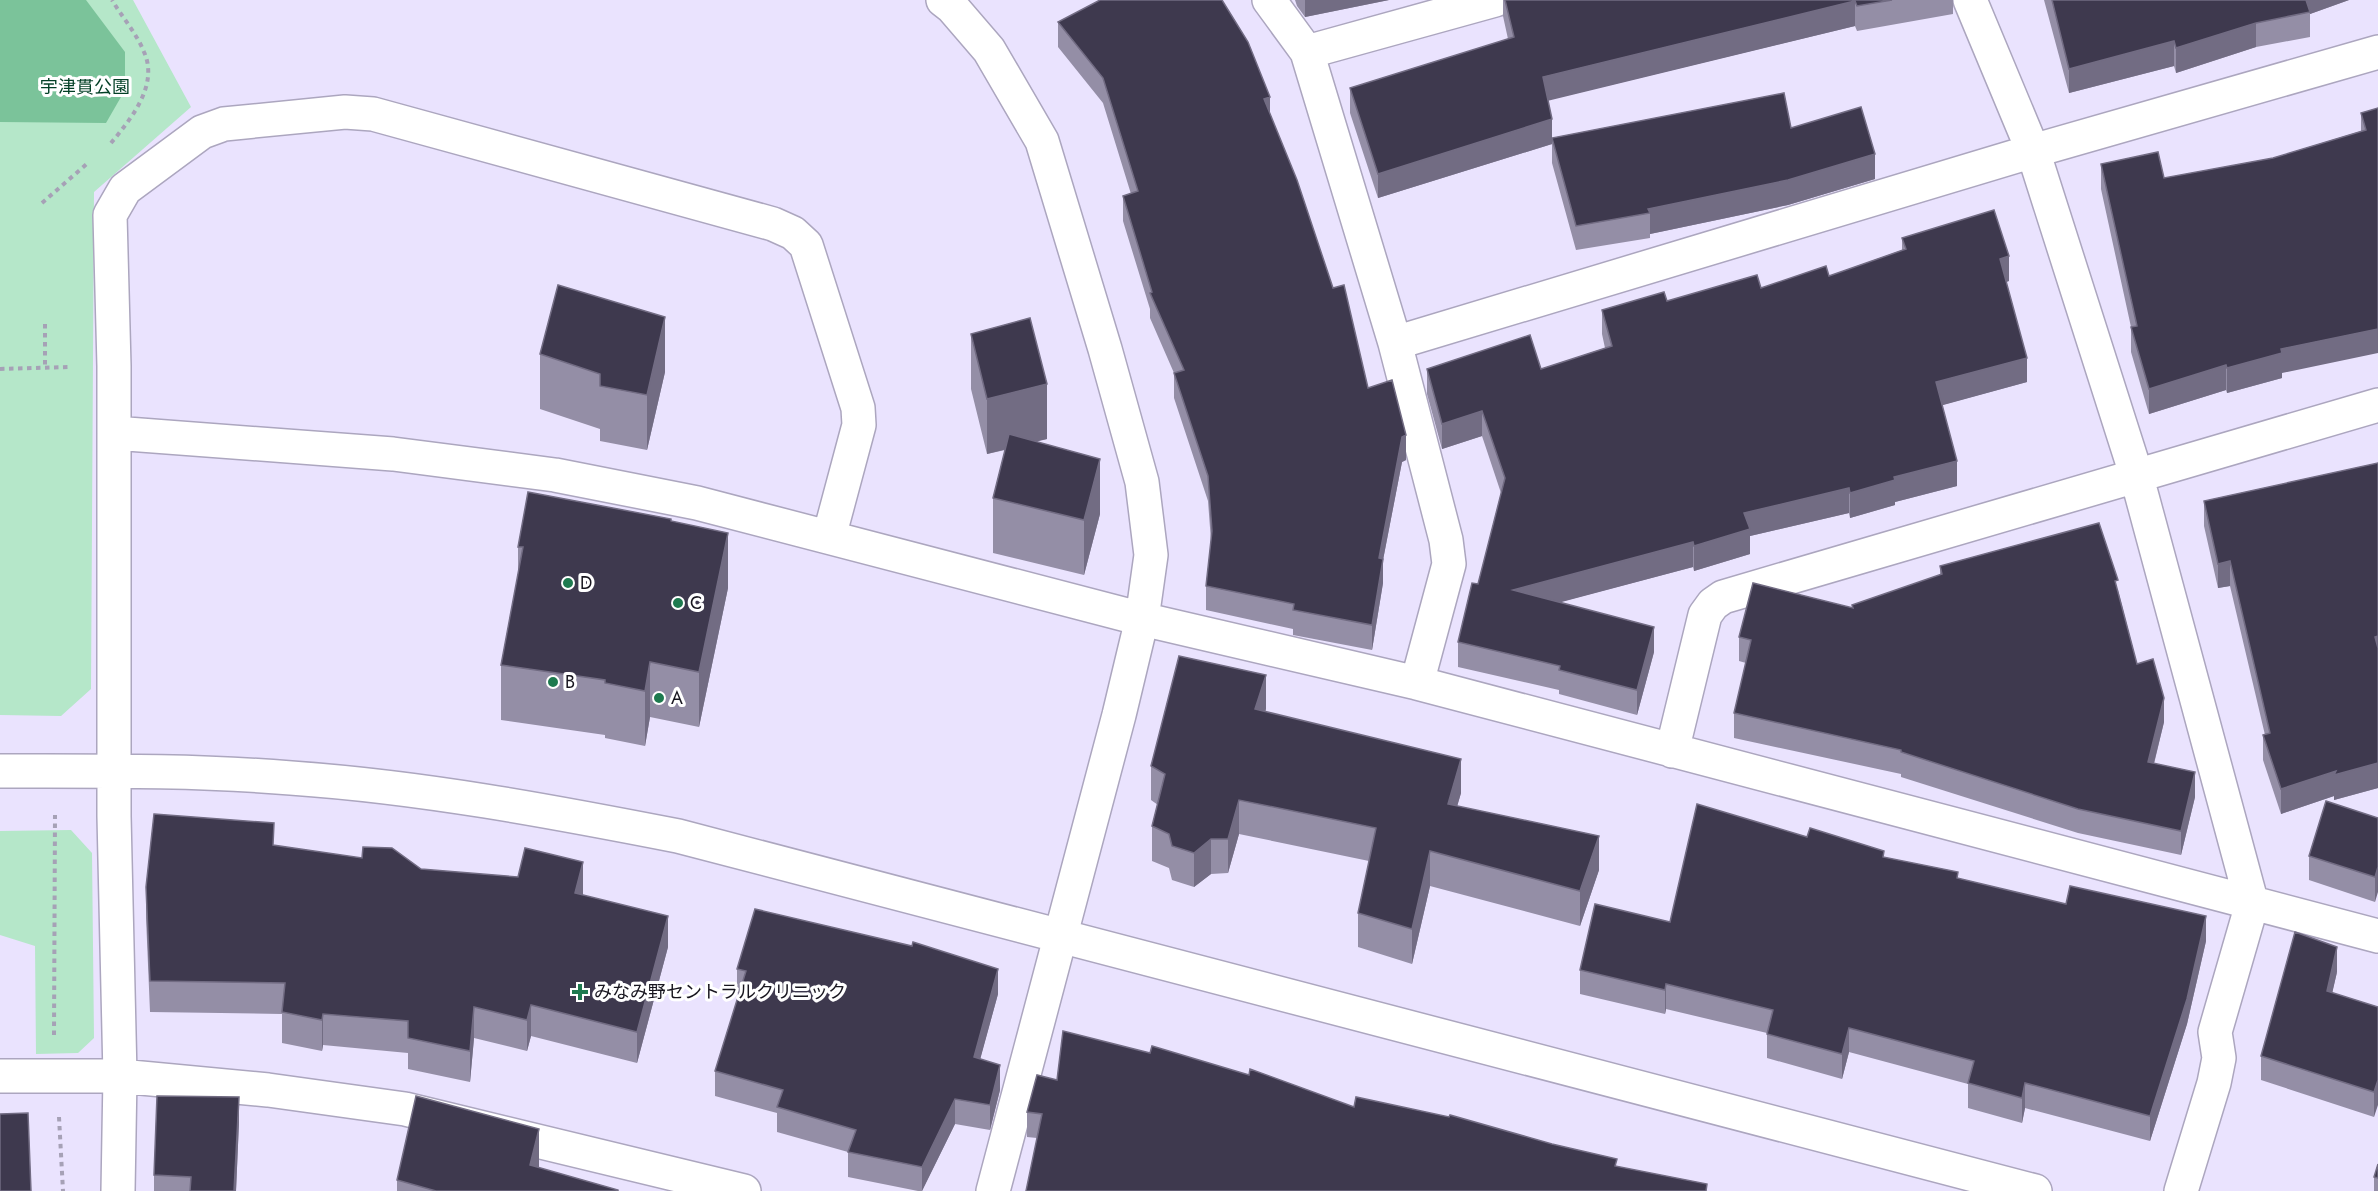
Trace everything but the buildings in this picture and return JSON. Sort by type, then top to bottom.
[{"type":"street","points":[[943,0],[952,7],[989,50],[1042,141],[1105,349],[1142,482],[1151,555],[1142,619],[993,1191]]},
{"type":"street","points":[[1269,0],[1307,52],[1395,343],[1446,540],[1449,564],[1418,683]]},
{"type":"street","points":[[1307,52],[1495,0]]},
{"type":"street","points":[[1970,0],[2033,151],[2136,474],[2252,904],[2216,1032],[2218,1058],[2214,1083],[2181,1191]]},
{"type":"street","points":[[1395,343],[2033,151],[2378,52]]},
{"type":"street","points":[[118,1191],[120,1076],[110,215],[125,189],[202,132],[224,124],[345,112],[374,114],[773,224],[793,233],[806,245],[858,408],[859,425],[829,537]]},
{"type":"street","points":[[1672,751],[1705,615],[1713,604],[1724,597],[2136,474],[2378,405]]},
{"type":"street","points":[[114,433],[393,454],[555,475],[696,503],[1142,619],[1418,683],[2378,936]]},
{"type":"street","points":[[0,771],[115,771],[291,778],[413,791],[542,810],[678,836],[2035,1191]]},
{"type":"street","points":[[0,1076],[120,1076],[268,1090],[405,1109],[744,1191]]},
{"type":"path","points":[[103,150],[133,114],[149,84],[145,53],[112,0]]},
{"type":"path","points":[[42,202],[95,158]]},
{"type":"path","points":[[45,324],[45,368]]},
{"type":"path","points":[[0,369],[81,367]]},
{"type":"path","points":[[54,1038],[55,815]]},
{"type":"path","points":[[59,1111],[63,1191]]},
{"type":"green space","name":"宇津貫公園","points":[[0,0],[133,0],[191,107],[94,192],[91,689],[61,716],[0,715]]},
{"type":"green space","points":[[0,0],[86,0],[125,52],[125,90],[106,123],[0,122]]},
{"type":"green space","points":[[71,830],[92,853],[94,1038],[78,1053],[36,1054],[35,946],[0,935],[0,831]]},
{"type":"place","name":"D","points":[[568,583]]},
{"type":"place","name":"C","points":[[678,603]]},
{"type":"place","name":"B","points":[[553,682]]},
{"type":"place","name":"A","points":[[659,698]]},
{"type":"place","name":"みなみ野セントラルクリニック","points":[[580,992]]}]
